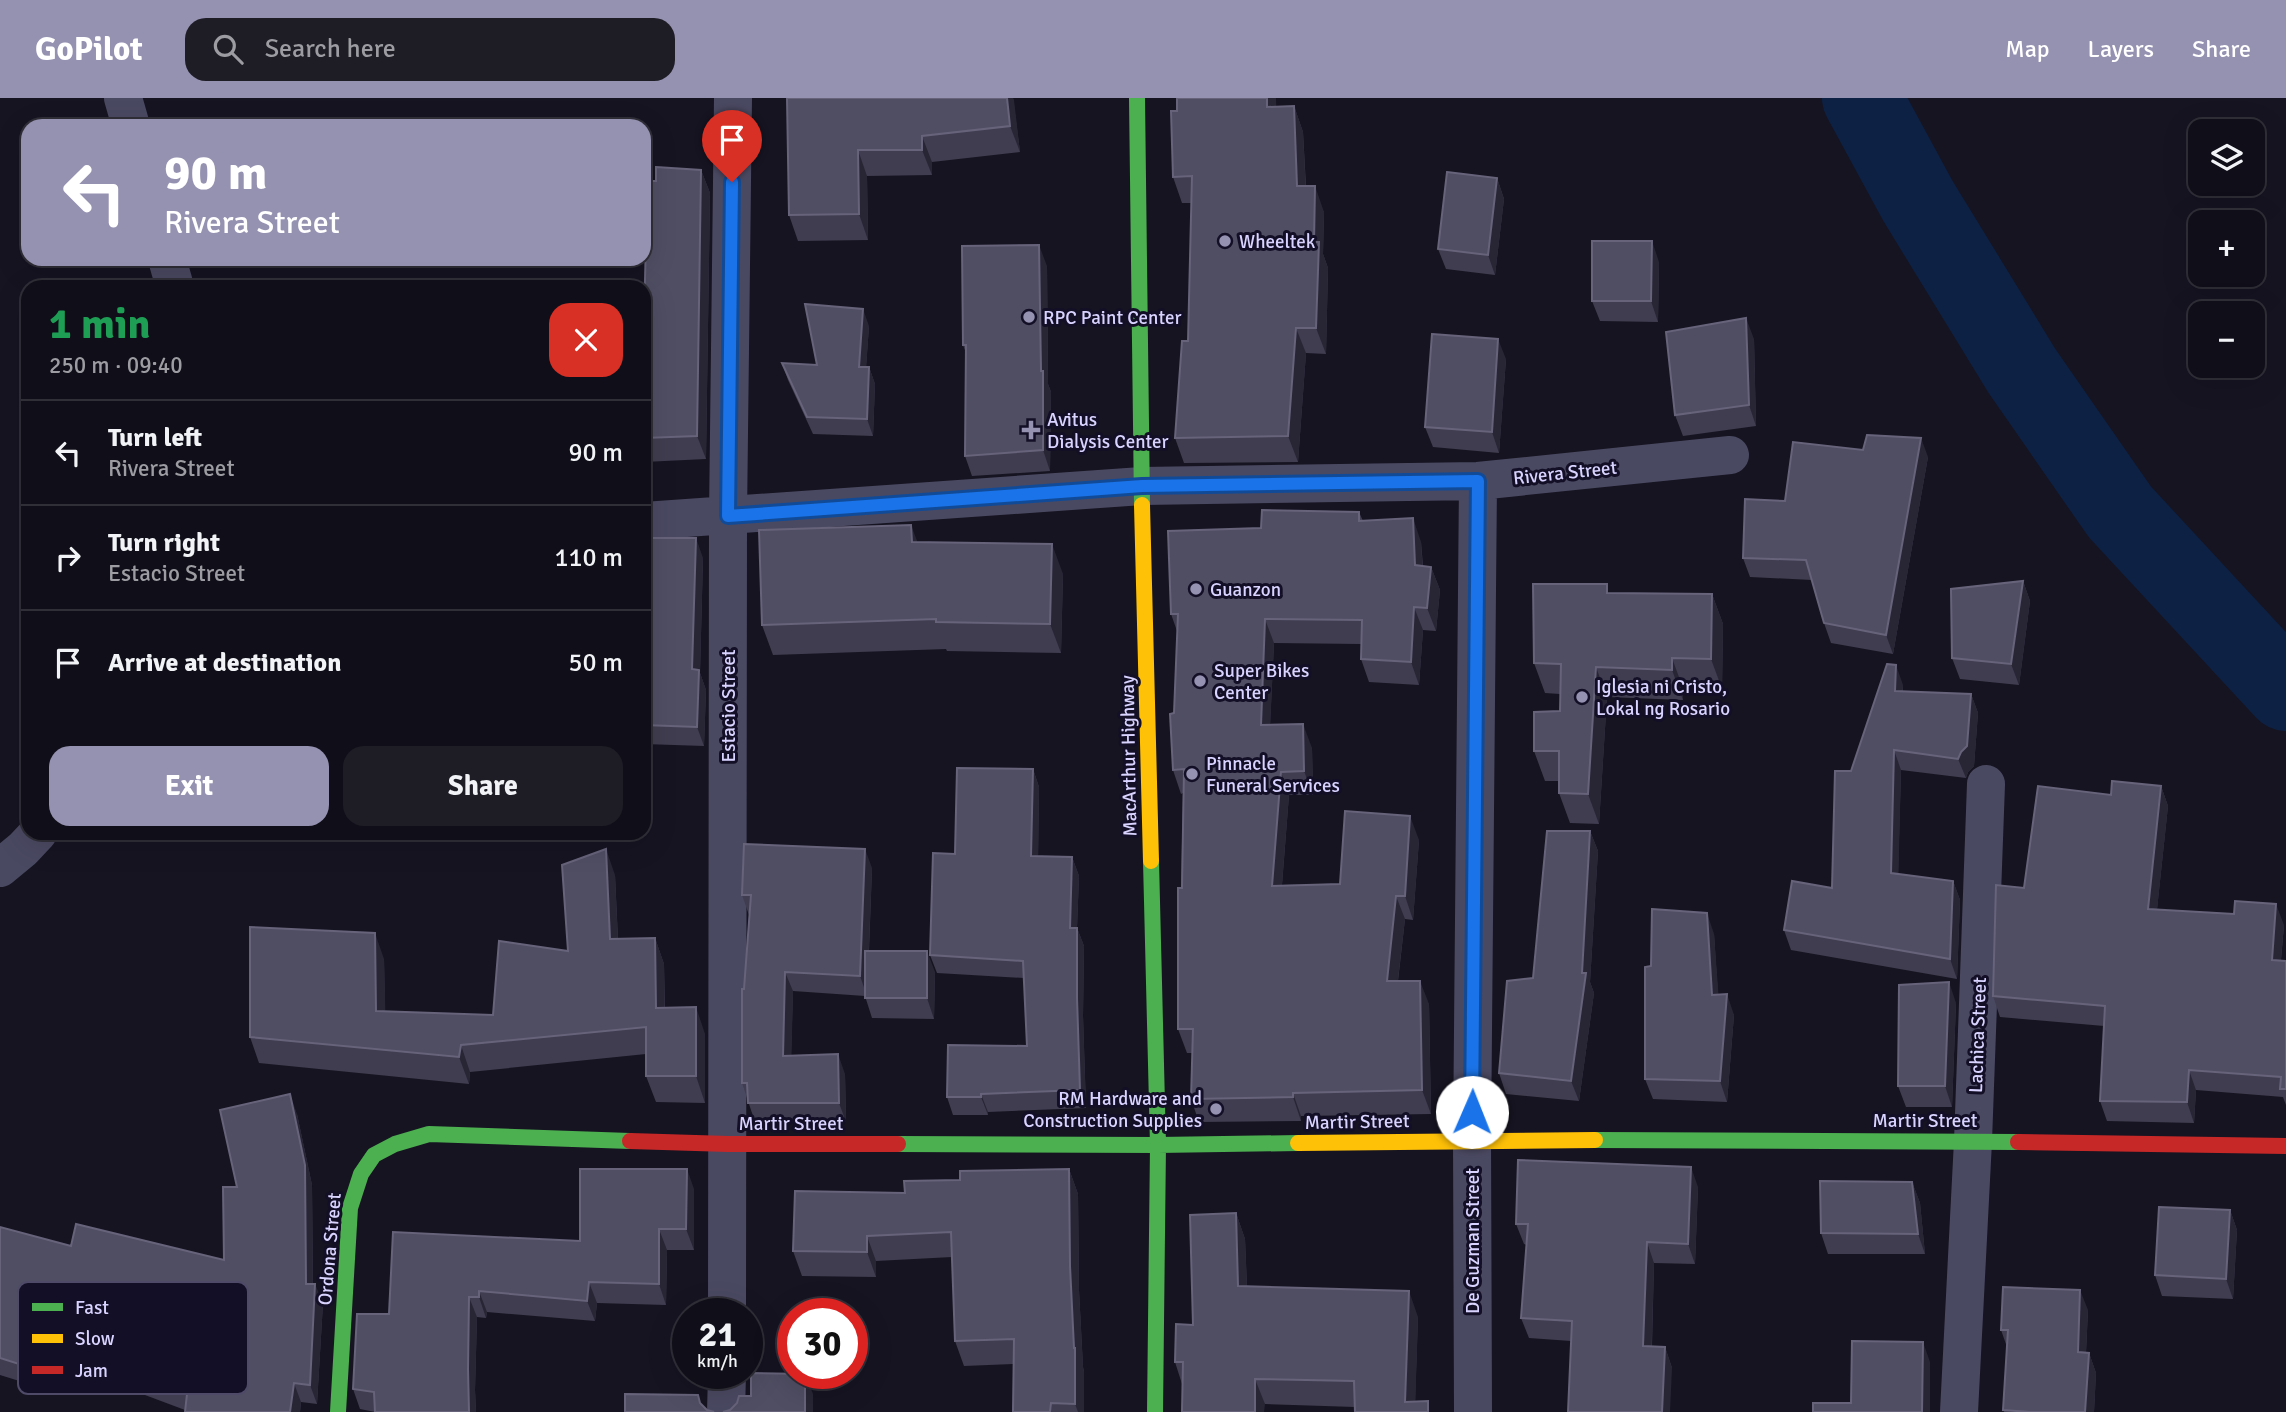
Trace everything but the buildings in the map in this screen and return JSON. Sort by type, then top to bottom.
[{"type":"main road","name":"MacArthur Highway","points":[[1137,98],[1142,486],[1158,1145],[1155,1412]]},
{"type":"main road","name":"Martir Street","points":[[429,1134],[729,1144],[1158,1145],[1472,1140],[1973,1141],[2286,1146]]},
{"type":"main road","name":"Ordona Street","points":[[338,1412],[350,1208],[357,1180],[368,1158],[390,1144],[429,1134]]},
{"type":"street","points":[[123,98],[129,119]]},
{"type":"street","name":"Estacio Street","points":[[727,1298],[728,516],[733,98]]},
{"type":"street","name":"Rivera Street","points":[[651,521],[1142,486],[1478,481],[1730,455]]},
{"type":"street","name":"De Guzman Street","points":[[1473,1412],[1472,1140],[1478,481]]},
{"type":"street","name":"Lachica Street","points":[[1959,1412],[1973,1141],[1986,784]]},
{"type":"street","points":[[0,869],[31,840]]},
{"type":"street","points":[[726,1412],[727,1389]]},
{"type":"waterway","points":[[1862,98],[1918,201],[2022,371],[2120,512],[2286,691]]},
{"type":"traffic: fast","points":[[1137,98],[1142,505]]},
{"type":"traffic: fast","points":[[1151,861],[1158,1145],[1155,1412]]},
{"type":"traffic: fast","points":[[338,1412],[350,1208],[361,1174],[374,1155],[395,1144],[429,1134],[630,1141]]},
{"type":"traffic: fast","points":[[1595,1140],[2018,1142]]},
{"type":"traffic: fast","points":[[898,1144],[1298,1143]]},
{"type":"traffic: slow","points":[[1142,505],[1151,861]]},
{"type":"traffic: slow","points":[[1298,1143],[1595,1140]]},
{"type":"traffic: jam","points":[[630,1141],[898,1144]]},
{"type":"traffic: jam","points":[[2018,1142],[2286,1146]]},
{"type":"place","name":"Wheeltek","points":[[1225,241]]},
{"type":"place","name":"RPC Paint Center","points":[[1029,317]]},
{"type":"place","name":"Avitus Dialysis Center","points":[[1031,430]]},
{"type":"place","name":"Guanzon","points":[[1196,589]]},
{"type":"place","name":"Super Bikes Center","points":[[1200,681]]},
{"type":"place","name":"Iglesia ni Cristo, Lokal ng Rosario","points":[[1582,697]]},
{"type":"place","name":"Pinnacle Funeral Services","points":[[1192,774]]},
{"type":"place","name":"RM Hardware and Construction Supplies","points":[[1216,1109]]},
{"type":"route","points":[[732,182],[728,516],[1142,486],[1478,481],[1472,1112]]}]
